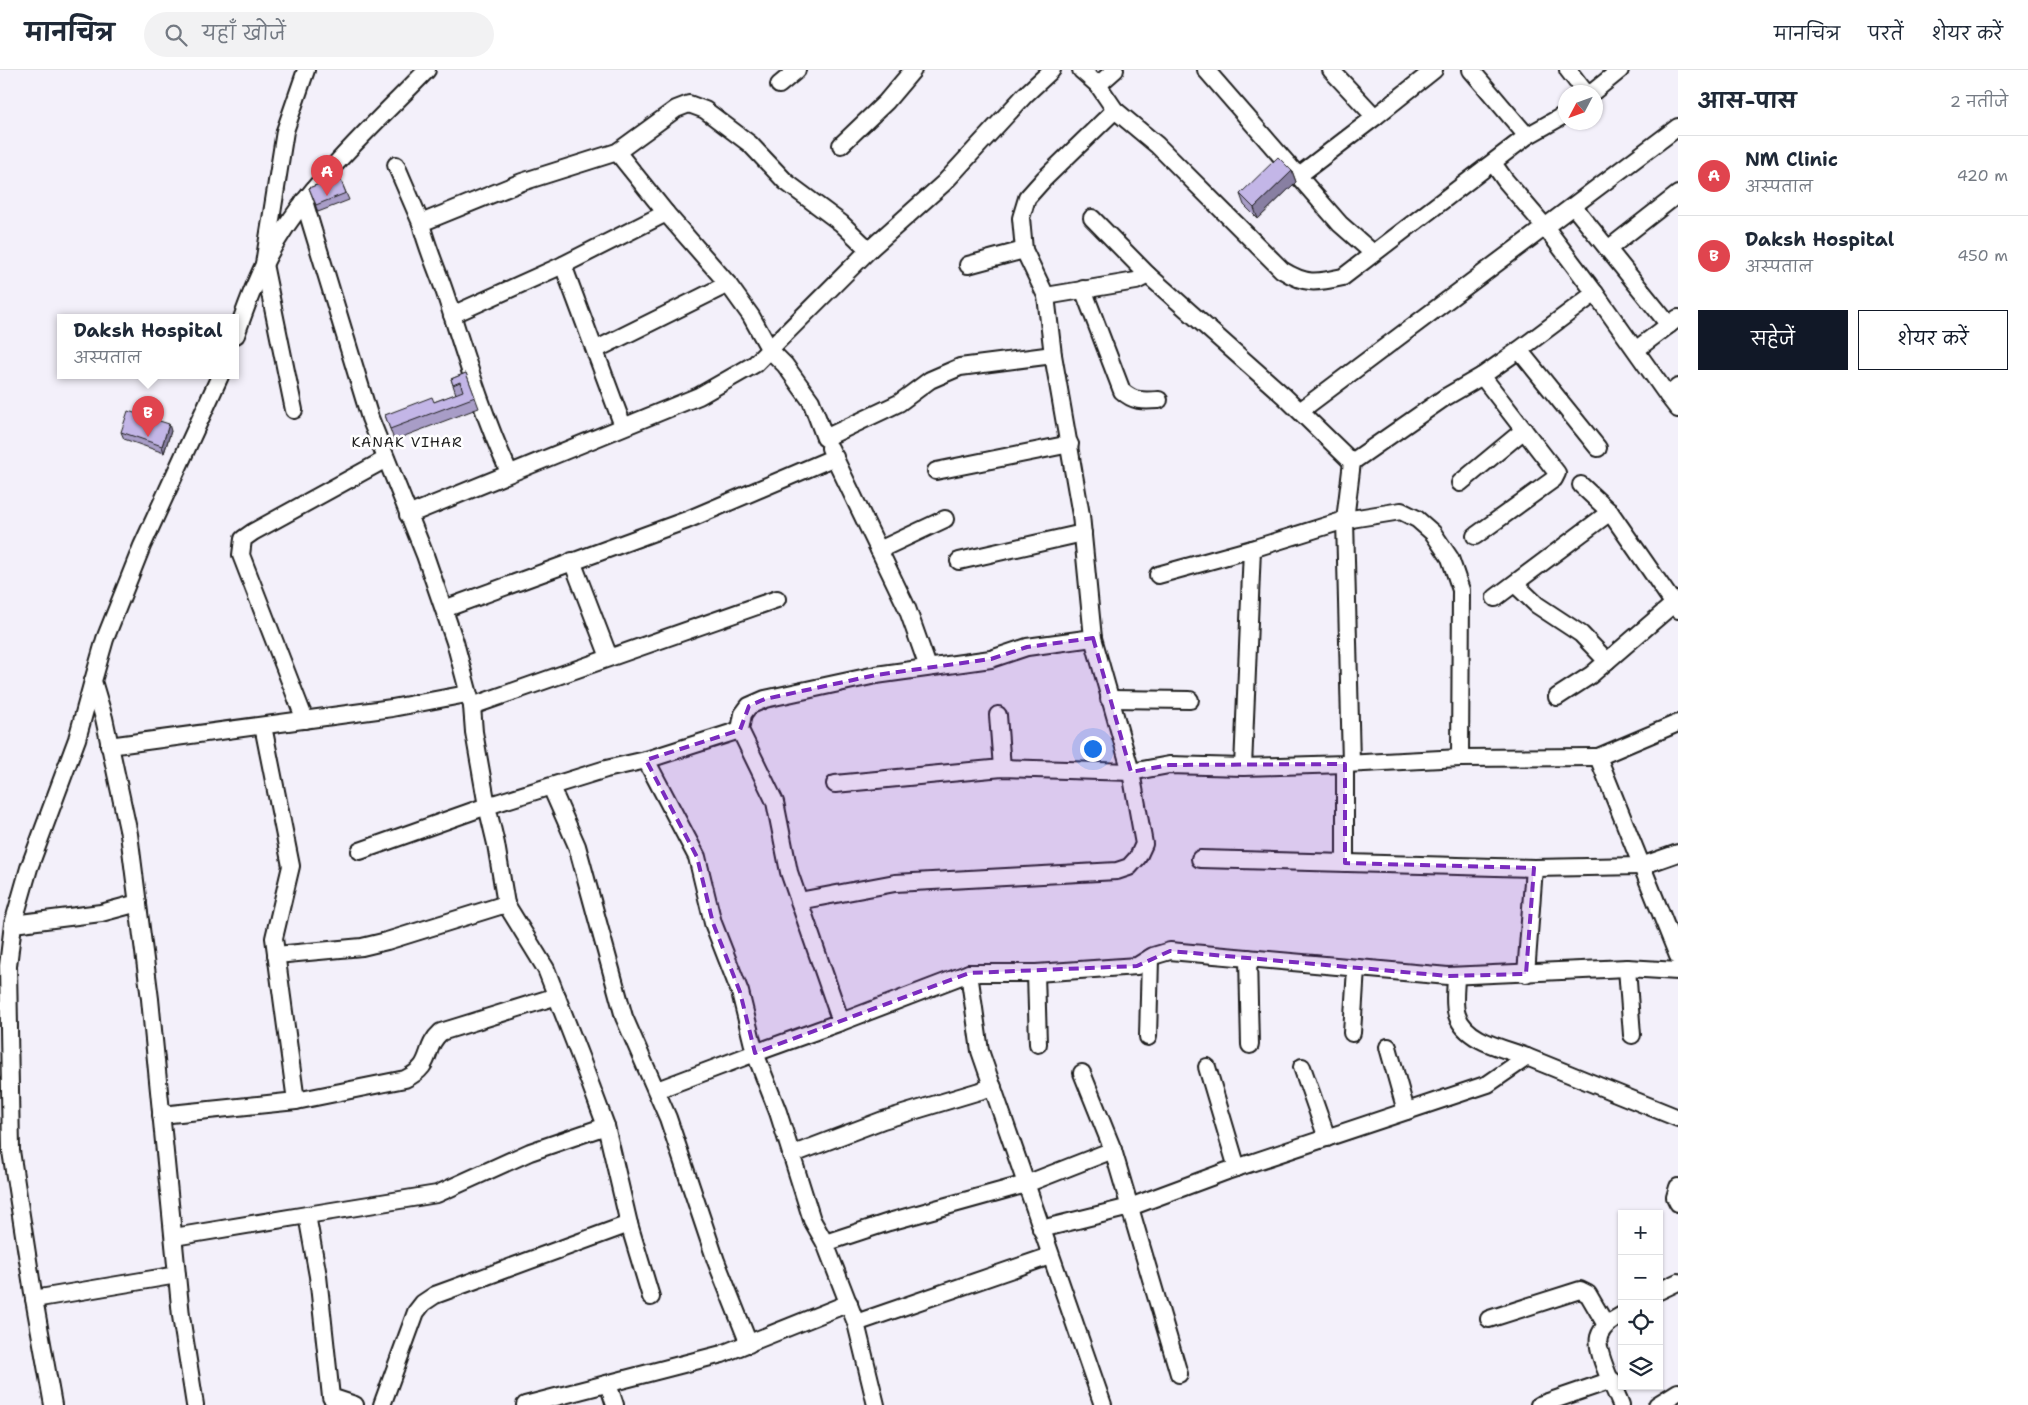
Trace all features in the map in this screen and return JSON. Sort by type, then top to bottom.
[{"type":"street","points":[[294,410],[264,264],[286,131],[306,70]]},
{"type":"street","points":[[239,327],[264,264],[304,201],[427,70]]},
{"type":"street","points":[[779,85],[796,70]]},
{"type":"street","points":[[841,145],[886,102],[913,70]]},
{"type":"street","points":[[408,515],[509,472],[699,396],[755,364],[869,250],[944,183],[1025,95],[1052,70]]},
{"type":"street","points":[[1081,70],[1098,85],[1115,110],[1157,145],[1282,270],[1296,279],[1316,283],[1343,277],[1527,136],[1558,119]]},
{"type":"street","points":[[1098,85],[1115,70]]},
{"type":"street","points":[[1206,70],[1340,224],[1373,253]]},
{"type":"street","points":[[1331,70],[1376,117]]},
{"type":"street","points":[[1298,176],[1434,70]]},
{"type":"street","points":[[1471,70],[1527,136]]},
{"type":"street","points":[[1568,70],[1580,85]]},
{"type":"street","points":[[1602,85],[1620,70]]},
{"type":"street","points":[[421,223],[522,182],[617,152],[676,109],[689,104],[705,110],[750,144],[786,182],[841,223],[869,250]]},
{"type":"street","points":[[799,901],[895,883],[1117,871],[1129,867],[1138,857],[1144,844],[1131,772],[1094,638],[1083,533],[1070,444],[1053,355],[1046,296],[1024,250],[1021,218],[1028,198],[1044,179],[1115,110]]},
{"type":"street","points":[[1300,411],[1678,127]]},
{"type":"street","points":[[617,152],[666,213],[728,284],[751,316],[770,350],[784,365],[811,402],[825,438],[907,608],[928,667]]},
{"type":"street","points":[[1493,163],[1546,228],[1636,349],[1673,392],[1678,409]]},
{"type":"street","points":[[396,165],[421,223],[479,401],[509,472]]},
{"type":"street","points":[[1608,249],[1678,194]]},
{"type":"street","points":[[304,201],[370,418],[455,642],[469,700],[506,904],[546,969],[606,1126],[629,1224],[651,1297]]},
{"type":"street","points":[[1574,207],[1608,249],[1673,322],[1636,349]]},
{"type":"street","points":[[452,314],[563,265],[666,213]]},
{"type":"street","points":[[1092,218],[1148,274],[1300,411],[1352,462]]},
{"type":"street","points":[[968,265],[1024,250]]},
{"type":"street","points":[[563,265],[623,426]]},
{"type":"street","points":[[1046,296],[1136,281],[1148,274]]},
{"type":"street","points":[[595,350],[728,284]]},
{"type":"street","points":[[1083,289],[1122,391],[1129,398],[1139,401],[1159,400]]},
{"type":"street","points":[[1345,863],[1348,764],[1345,520],[1352,462],[1444,398],[1482,376],[1595,293]]},
{"type":"street","points":[[1519,350],[1598,448]]},
{"type":"street","points":[[825,438],[899,403],[930,380],[960,367],[1053,355]]},
{"type":"street","points":[[1475,536],[1557,477],[1555,469],[1482,376]]},
{"type":"street","points":[[53,1405],[6,1152],[8,966],[13,924],[29,868],[77,739],[105,639],[142,546],[219,379]]},
{"type":"street","points":[[1460,483],[1524,430]]},
{"type":"street","points":[[936,471],[1070,444]]},
{"type":"street","points":[[444,609],[687,520],[835,457]]},
{"type":"street","points":[[305,720],[241,555],[243,539],[386,459]]},
{"type":"street","points":[[1557,697],[1591,675],[1677,605],[1610,512],[1581,485]]},
{"type":"street","points":[[1158,575],[1345,520],[1401,512],[1417,519],[1433,533],[1450,558],[1461,590],[1460,758]]},
{"type":"street","points":[[1495,598],[1610,512]]},
{"type":"street","points":[[878,550],[945,519]]},
{"type":"street","points":[[959,561],[1083,533]]},
{"type":"street","points":[[1243,767],[1252,548]]},
{"type":"street","points":[[572,561],[609,657]]},
{"type":"street","points":[[1514,584],[1537,605],[1581,634],[1607,661]]},
{"type":"street","points":[[110,746],[469,700],[609,657],[777,599]]},
{"type":"street","points":[[841,1022],[789,872],[775,802],[740,730],[742,714],[749,706],[765,699],[876,675],[991,659],[1027,646],[1094,638]]},
{"type":"street","points":[[93,681],[110,746],[129,834],[150,999],[181,1316],[195,1405]]},
{"type":"street","points":[[1110,699],[1190,700]]},
{"type":"street","points":[[998,715],[1002,768]]},
{"type":"street","points":[[835,784],[1002,768],[1131,772],[1169,765],[1243,767],[1460,758],[1598,757],[1678,723]]},
{"type":"street","points":[[263,726],[290,866],[274,938],[296,1101]]},
{"type":"street","points":[[360,851],[487,806],[606,770],[646,760],[740,730]]},
{"type":"street","points":[[1598,757],[1678,956]]},
{"type":"street","points":[[646,760],[697,857],[713,923],[740,992],[755,1053],[778,1112],[812,1220],[825,1242],[856,1323],[876,1405]]},
{"type":"street","points":[[551,787],[576,846],[624,1017],[657,1090],[716,1261],[749,1344]]},
{"type":"street","points":[[1200,859],[1534,868],[1641,866],[1678,853]]},
{"type":"street","points":[[1526,974],[1534,868]]},
{"type":"street","points":[[13,924],[101,913],[138,903]]},
{"type":"street","points":[[276,955],[387,942],[506,904]]},
{"type":"street","points":[[657,1090],[969,973],[1036,972],[1137,966],[1150,958],[1170,951],[1456,976],[1627,968],[1678,970]]},
{"type":"street","points":[[1148,1037],[1150,958]]},
{"type":"street","points":[[1248,958],[1250,1045]]},
{"type":"street","points":[[1352,1033],[1356,968]]},
{"type":"street","points":[[1627,968],[1632,1036]]},
{"type":"street","points":[[1036,972],[1038,1044]]},
{"type":"street","points":[[969,973],[977,1036],[992,1087],[1103,1405]]},
{"type":"street","points":[[1456,976],[1456,1014],[1463,1026],[1474,1037],[1678,1118]]},
{"type":"street","points":[[161,1115],[296,1101],[405,1079],[415,1074],[424,1066],[433,1038],[440,1032],[557,996]]},
{"type":"street","points":[[1388,1047],[1406,1111]]},
{"type":"street","points":[[1041,1229],[1130,1206],[1488,1084],[1528,1057]]},
{"type":"street","points":[[1207,1067],[1237,1168]]},
{"type":"street","points":[[1302,1067],[1326,1138]]},
{"type":"street","points":[[1082,1073],[1113,1150],[1179,1374]]},
{"type":"street","points":[[791,1155],[883,1120],[992,1087]]},
{"type":"street","points":[[174,1237],[307,1215],[370,1207],[437,1194],[530,1152],[606,1126]]},
{"type":"street","points":[[825,1242],[898,1219],[1026,1184],[1113,1150]]},
{"type":"street","points":[[1678,1187],[1675,1197],[1678,1203]]},
{"type":"street","points":[[307,1215],[319,1284],[331,1401],[355,1405]]},
{"type":"street","points":[[382,1405],[416,1312],[423,1303],[435,1295],[629,1224]]},
{"type":"street","points":[[856,1323],[1050,1256]]},
{"type":"street","points":[[34,1299],[177,1275]]},
{"type":"street","points":[[1663,1289],[1678,1282]]},
{"type":"street","points":[[1489,1319],[1580,1290],[1588,1294],[1606,1325]]},
{"type":"street","points":[[525,1405],[722,1354],[849,1304]]},
{"type":"street","points":[[1618,1318],[1606,1325],[1599,1336],[1600,1350],[1621,1405]]},
{"type":"street","points":[[1539,1405],[1612,1380]]},
{"type":"street","points":[[608,1384],[615,1405]]},
{"type":"street","points":[[1657,1405],[1678,1392]]},
{"type":"highlighted area","points":[[1093,638],[1131,772],[1169,765],[1345,764],[1345,863],[1534,868],[1526,974],[1448,976],[1170,951],[1137,966],[969,973],[755,1053],[740,992],[713,923],[697,857],[646,760],[740,730],[749,706],[765,699],[876,675],[991,659],[1027,647]]},
{"type":"building","points":[[1278,157],[1292,171],[1254,208],[1240,194]]},
{"type":"building","points":[[339,176],[346,193],[316,205],[309,188]]},
{"type":"building","points":[[466,373],[475,397],[390,429],[385,415],[432,397],[434,402],[463,391],[460,382],[453,385],[451,379]]},
{"type":"building","points":[[128,411],[169,424],[162,446],[121,432]]},
{"type":"place","name":"NM Clinic","points":[[327,196]]},
{"type":"place","name":"Daksh Hospital","points":[[148,437]]},
{"type":"district","name":"KANAK VIHAR","points":[[407,442]]}]
